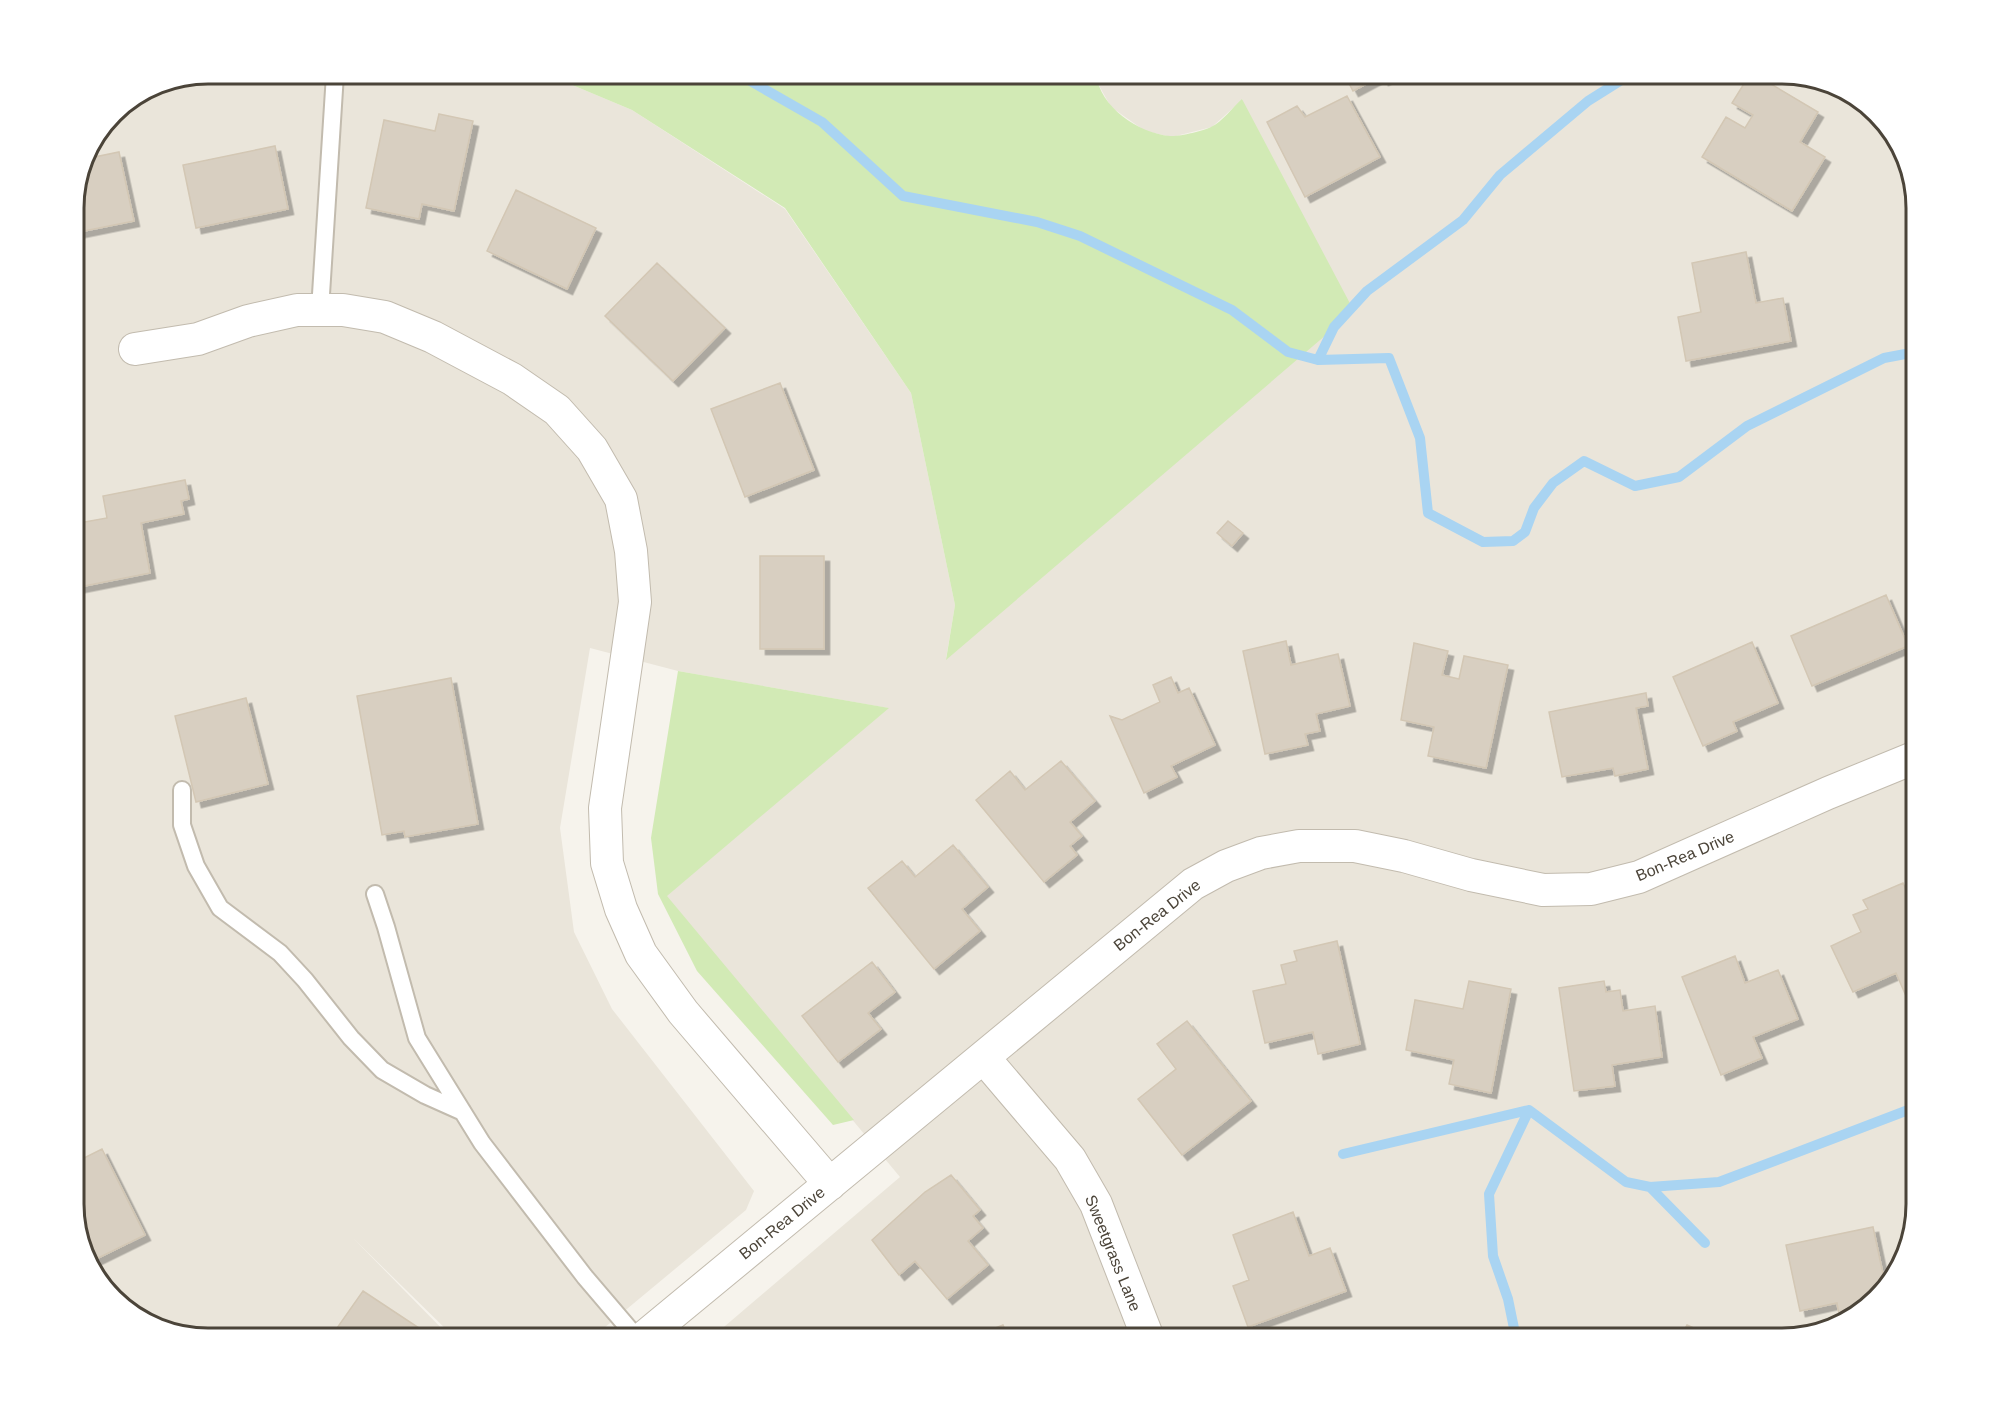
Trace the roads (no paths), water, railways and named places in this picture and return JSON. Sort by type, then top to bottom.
[{"type":"street","points":[[135,349],[198,339],[248,321],[297,310],[343,310],[385,317],[433,337],[512,379],[557,410],[592,449],[621,499],[631,550],[635,602],[605,808],[607,864],[621,909],[641,954],[683,1012],[830,1184]]},
{"type":"street","name":"Bon-Rea Drive","points":[[656,1328],[1192,884],[1226,866],[1262,853],[1299,846],[1355,846],[1404,856],[1471,875],[1543,890],[1591,889],[1639,877],[1828,793],[1906,761]]},
{"type":"street","name":"Sweetgrass Lane","points":[[984,1058],[1070,1159],[1096,1204],[1144,1328]]},
{"type":"lane","points":[[320,310],[333,84]]},
{"type":"lane","points":[[182,790],[182,825],[196,866],[220,908],[280,953],[305,980],[351,1038],[382,1070],[425,1095],[463,1112]]},
{"type":"lane","points":[[375,894],[417,1038],[482,1143],[585,1277],[628,1328]]},
{"type":"waterway","points":[[756,84],[822,122],[903,196],[1037,222],[1080,236],[1232,310],[1288,352],[1318,360],[1389,358],[1420,438],[1428,513],[1483,542],[1513,541],[1525,532],[1534,508],[1553,483],[1584,461],[1635,486],[1679,477],[1747,426],[1884,358],[1906,354]]},
{"type":"waterway","points":[[1318,360],[1334,327],[1367,291],[1463,220],[1500,175],[1588,101],[1615,84]]},
{"type":"waterway","points":[[1529,1110],[1626,1182],[1650,1187],[1719,1182],[1906,1111]]},
{"type":"waterway","points":[[1343,1154],[1529,1110]]},
{"type":"waterway","points":[[1514,1328],[1508,1299],[1493,1256],[1489,1194],[1529,1110]]},
{"type":"waterway","points":[[1650,1187],[1705,1243]]}]
